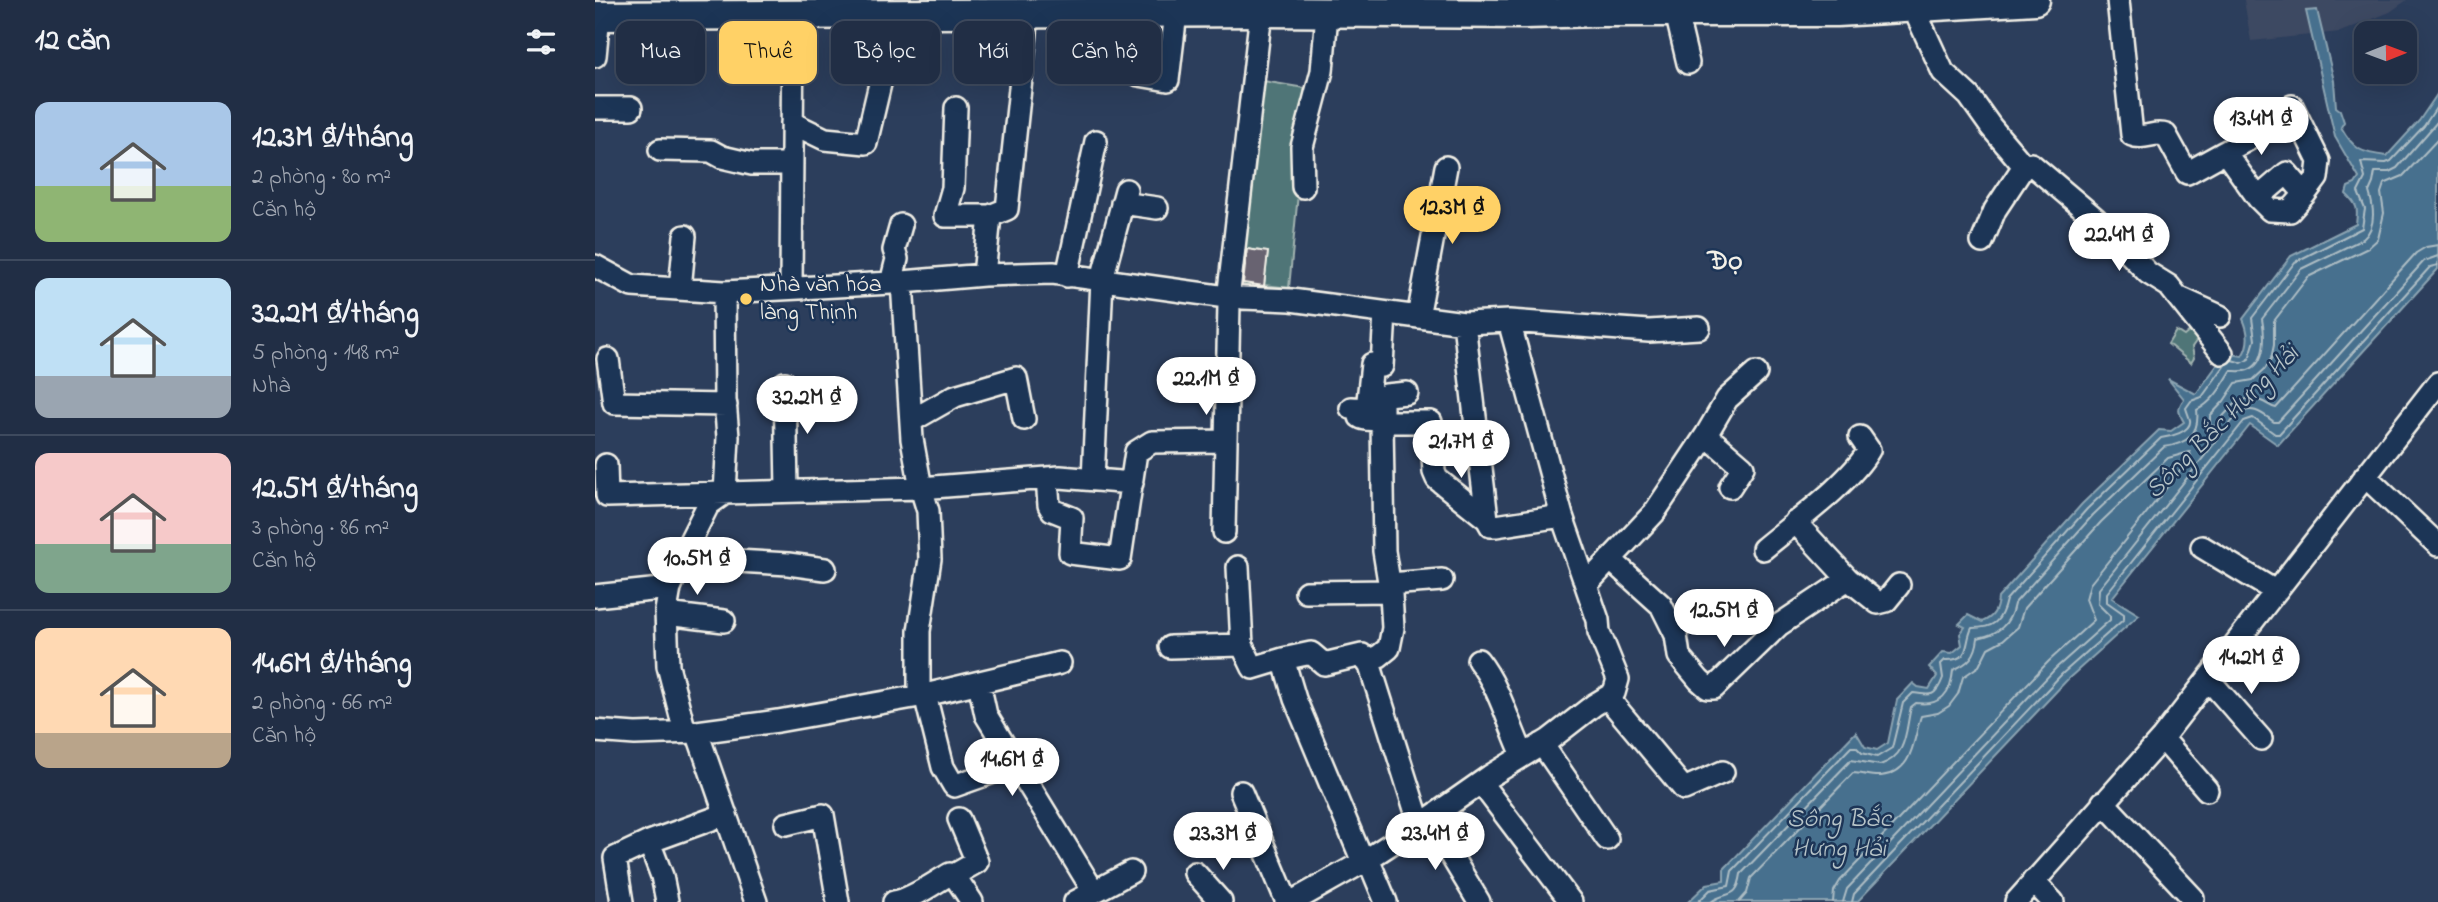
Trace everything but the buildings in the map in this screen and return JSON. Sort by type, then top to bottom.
[{"type":"main road","points":[[597,16],[1261,12],[1327,14],[1473,7],[1675,6],[1837,12],[2035,0]]},
{"type":"street","points":[[2118,0],[2131,135],[2140,138],[2166,135],[2187,173],[2277,124]]},
{"type":"street","points":[[1675,6],[1688,63]]},
{"type":"street","points":[[1913,7],[1943,72],[1969,96],[2024,166]]},
{"type":"street","points":[[1224,532],[1232,297],[1261,12]]},
{"type":"street","points":[[1161,79],[1168,79],[1175,13]]},
{"type":"street","points":[[1303,187],[1302,147],[1322,71],[1327,14]]},
{"type":"street","points":[[791,288],[793,15]]},
{"type":"street","points":[[956,108],[953,187],[945,216],[990,216],[1007,209],[1028,15]]},
{"type":"street","points":[[595,56],[597,16]]},
{"type":"street","points":[[792,123],[825,138],[866,143],[880,84]]},
{"type":"street","points":[[2225,152],[2258,198],[2287,173],[2305,194],[2317,178],[2319,161],[2292,106]]},
{"type":"street","points":[[595,108],[631,108]]},
{"type":"street","points":[[1067,276],[1097,141]]},
{"type":"street","points":[[660,150],[711,151],[722,157],[752,164],[792,164]]},
{"type":"street","points":[[1982,242],[1995,210],[2024,166],[2031,164],[2081,205],[2148,273],[2169,286],[2221,353]]},
{"type":"street","points":[[1418,317],[1446,167]]},
{"type":"street","points":[[1093,480],[1102,279],[1124,196],[1157,208]]},
{"type":"street","points":[[984,275],[990,216]]},
{"type":"street","points":[[901,225],[894,250],[897,258],[896,283],[911,421],[921,488],[928,511],[930,559],[919,631],[922,696],[943,767],[954,786],[1016,764]]},
{"type":"street","points":[[680,289],[685,236]]},
{"type":"street","points":[[595,266],[632,286],[724,292],[1053,273],[1232,297],[1291,300],[1504,328],[1649,331],[1699,328]]},
{"type":"street","points":[[724,292],[728,437],[725,493]]},
{"type":"street","points":[[2177,297],[2220,316]]},
{"type":"street","points":[[1385,313],[1382,366],[1372,364],[1367,409],[1356,413],[1364,419],[1378,419],[1382,422],[1430,422],[1434,472],[1437,479],[1492,526],[1562,516]]},
{"type":"street","points":[[1464,323],[1487,519]]},
{"type":"street","points":[[1241,792],[1289,902],[1365,861],[1425,822],[1608,698],[1617,687],[1618,680],[1599,632],[1598,620],[1562,516],[1504,328]]},
{"type":"street","points":[[608,359],[614,414],[726,405]]},
{"type":"street","points":[[1586,585],[1654,513],[1727,399],[1756,373]]},
{"type":"street","points":[[911,421],[955,397],[1016,378],[1024,419]]},
{"type":"street","points":[[785,383],[787,490]]},
{"type":"street","points":[[2015,902],[2162,738],[2438,383]]},
{"type":"street","points":[[1366,661],[1389,648],[1393,628],[1384,551],[1382,400],[1385,395],[1407,393]]},
{"type":"street","points":[[1706,435],[1743,467],[1730,487]]},
{"type":"street","points":[[1763,549],[1864,460],[1869,450],[1860,437]]},
{"type":"street","points":[[1047,478],[1049,505],[1052,510],[1072,518],[1070,553],[1120,559],[1136,452],[1152,442],[1226,442]]},
{"type":"street","points":[[606,465],[607,496],[921,488],[1047,478],[1132,483]]},
{"type":"street","points":[[2365,476],[2438,545]]},
{"type":"street","points":[[725,493],[708,505],[670,588],[666,614],[668,666],[691,732],[726,814],[756,902]]},
{"type":"street","points":[[1795,522],[1848,579],[1878,603],[1886,601],[1899,585]]},
{"type":"street","points":[[2203,547],[2275,591]]},
{"type":"street","points":[[683,558],[788,564],[825,569]]},
{"type":"street","points":[[1609,559],[1661,605],[1677,635],[1679,656],[1708,688],[1714,688],[1779,625],[1848,579]]},
{"type":"street","points":[[1238,567],[1242,645],[1253,668],[1311,653],[1324,664],[1362,656],[1370,666],[1425,822],[1479,902]]},
{"type":"street","points":[[1306,592],[1390,587],[1442,580]]},
{"type":"street","points":[[595,596],[670,588]]},
{"type":"street","points":[[666,614],[724,621]]},
{"type":"street","points":[[1170,647],[1242,645]]},
{"type":"street","points":[[1283,659],[1295,699],[1365,861],[1386,902]]},
{"type":"street","points":[[1478,660],[1498,692],[1523,755]]},
{"type":"street","points":[[595,731],[635,734],[691,732],[778,721],[922,696],[1060,663]]},
{"type":"street","points":[[2209,680],[2261,739]]},
{"type":"street","points":[[979,683],[986,715],[1016,764],[1083,899],[1131,872]]},
{"type":"street","points":[[1608,698],[1684,789],[1723,772]]},
{"type":"street","points":[[2162,738],[2207,790]]},
{"type":"street","points":[[1542,744],[1607,839]]},
{"type":"street","points":[[1481,783],[1571,902]]},
{"type":"street","points":[[2103,802],[2193,898]]},
{"type":"street","points":[[622,902],[605,859],[726,814]]},
{"type":"street","points":[[786,824],[823,815],[838,902]]},
{"type":"street","points":[[894,902],[911,898],[950,874],[954,875],[977,862],[959,818]]},
{"type":"street","points":[[649,842],[662,876],[667,901]]},
{"type":"street","points":[[1195,873],[1221,902]]},
{"type":"street","points":[[954,875],[972,902]]},
{"type":"street","points":[[2033,881],[2053,902]]},
{"type":"shaded area","points":[[2244,0],[2407,0],[2390,12],[2368,21],[2354,21],[2354,26],[2340,32],[2251,41]]},
{"type":"green space","points":[[1263,81],[1305,88],[1294,150],[1299,183],[1289,288],[1264,285],[1268,252],[1246,249],[1242,282],[1252,284],[1252,287],[1245,286],[1240,281]]},
{"type":"green space","points":[[2190,313],[2204,330],[2192,347],[2194,358],[2191,363],[2168,344],[2176,331],[2184,336],[2198,324],[2183,323]]},
{"type":"water","name":"Sông Bắc Hưng Hải","points":[[2317,10],[2334,81],[2336,107],[2340,110],[2344,122],[2341,127],[2359,149],[2387,156],[2419,121],[2438,93],[2438,269],[2278,445],[2250,425],[2112,598],[2139,615],[2068,679],[1857,902],[1688,902],[1707,884],[1724,881],[1724,869],[1856,732],[1865,747],[1877,750],[1888,743],[1897,700],[1913,683],[1929,689],[1937,676],[1929,667],[1943,652],[1952,653],[1962,645],[1960,634],[1965,627],[1959,624],[1968,615],[1982,622],[1989,618],[1996,610],[1998,598],[2082,504],[2159,430],[2171,431],[2184,422],[2179,410],[2184,399],[2168,379],[2196,394],[2226,353],[2242,356],[2248,338],[2243,319],[2291,256],[2356,224],[2356,208],[2346,194],[2348,187],[2355,184],[2359,178],[2335,137],[2306,11]]},
{"type":"place","name":"Nhà văn hóa làng Thịnh","points":[[746,299]]},
{"type":"district","name":"Đọ","points":[[1725,262]]}]
